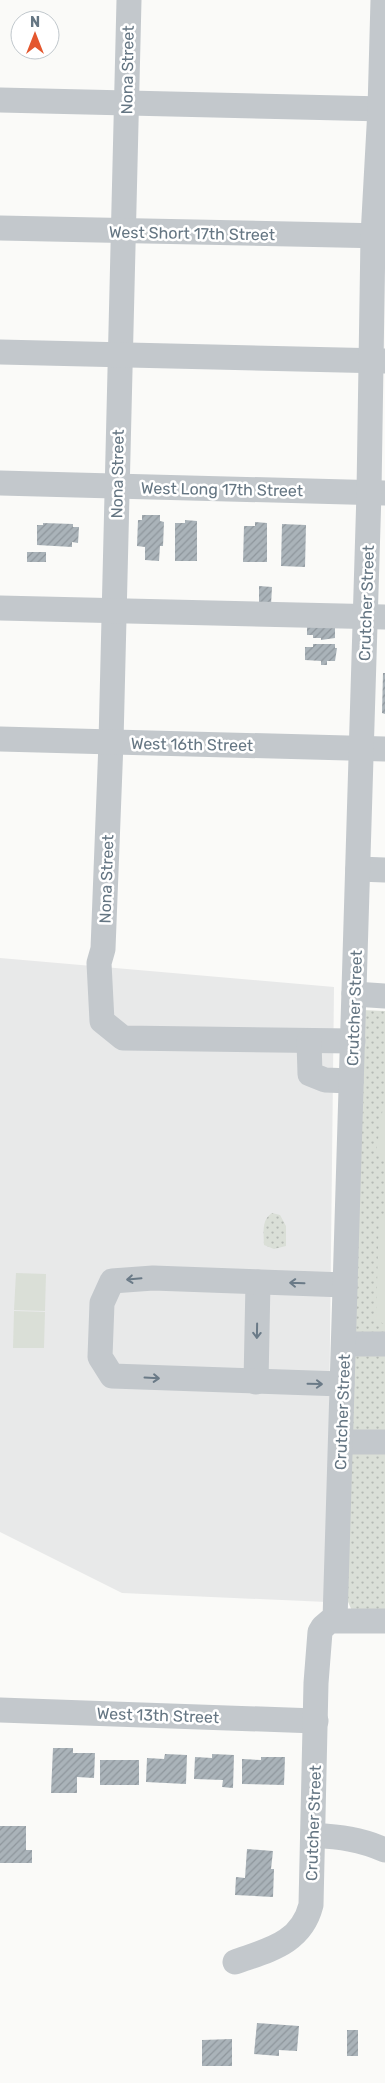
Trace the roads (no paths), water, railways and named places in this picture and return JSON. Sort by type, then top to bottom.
[{"type":"street","name":"Nona Street","points":[[129,0],[111,742],[103,949],[99,964],[102,1021],[123,1038],[353,1041]]},
{"type":"street","name":"Crutcher Street","points":[[235,1962],[279,1946],[299,1932],[307,1919],[311,1905],[320,1632],[330,1621],[336,1620],[358,869],[373,748],[377,361],[384,0]]},
{"type":"street","points":[[0,100],[383,109]]},
{"type":"street","name":"West Short 17th Street","points":[[0,228],[379,236]]},
{"type":"street","points":[[0,352],[377,361]]},
{"type":"street","name":"West Long 17th Street","points":[[0,483],[377,492]]},
{"type":"street","points":[[0,608],[375,617]]},
{"type":"street","name":"West 16th Street","points":[[0,739],[373,748]]},
{"type":"street","points":[[358,869],[385,870]]},
{"type":"street","points":[[354,994],[385,996]]},
{"type":"street","points":[[309,1040],[310,1074],[325,1080],[352,1081]]},
{"type":"street","points":[[342,1384],[112,1376],[100,1357],[102,1303],[112,1281],[153,1278],[345,1286]]},
{"type":"street","points":[[256,1382],[258,1282]]},
{"type":"street","points":[[344,1344],[385,1344]]},
{"type":"street","points":[[341,1442],[385,1442]]},
{"type":"street","points":[[336,1620],[385,1621]]},
{"type":"street","name":"West 13th Street","points":[[0,1710],[316,1721]]},
{"type":"street","points":[[313,1835],[342,1837],[366,1842],[385,1850]]}]
